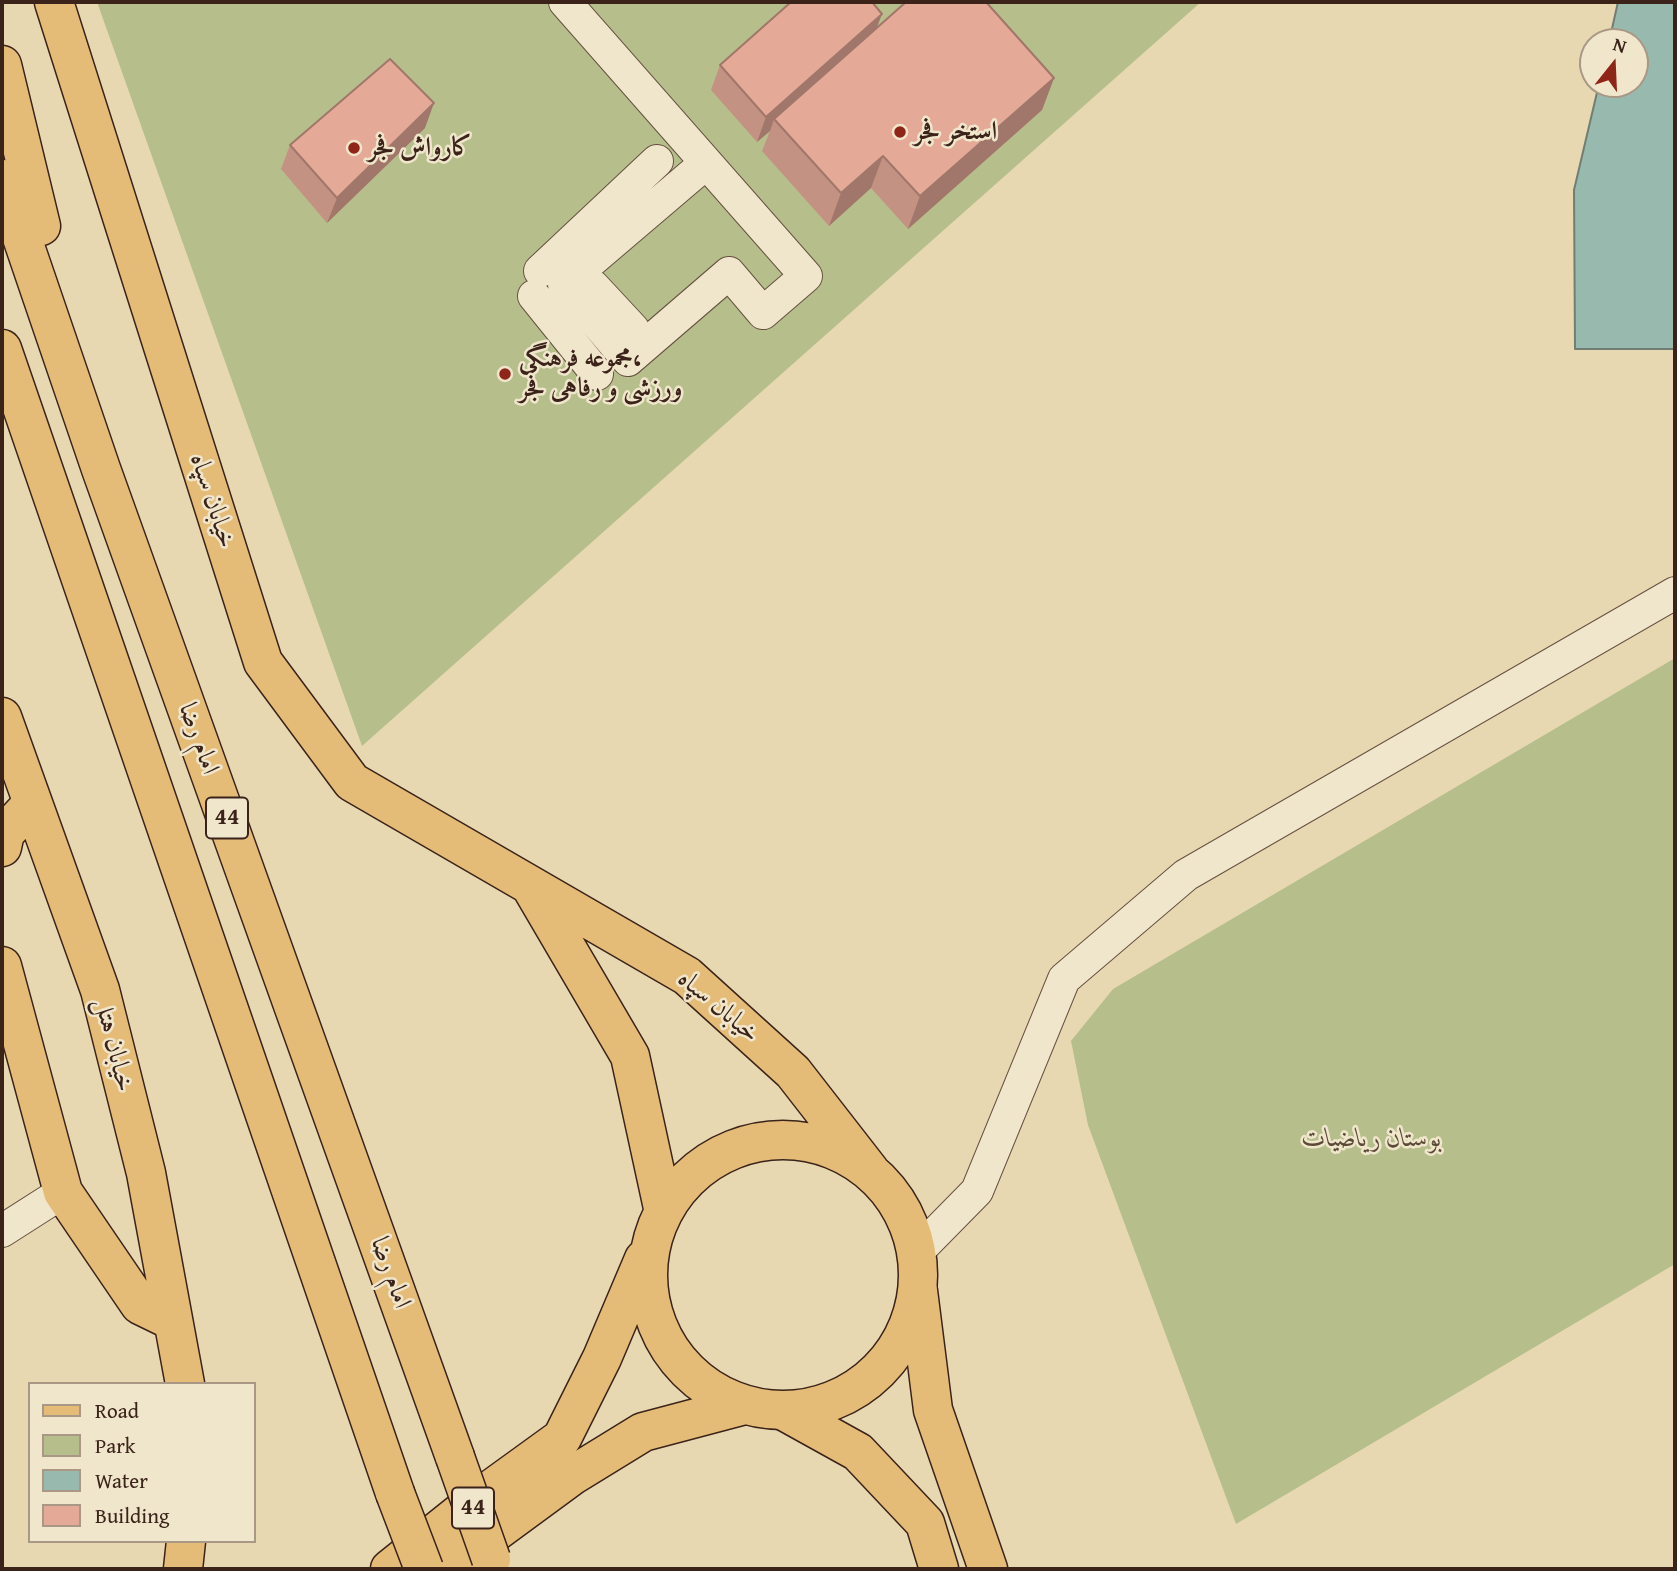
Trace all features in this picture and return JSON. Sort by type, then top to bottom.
[{"type":"main road","name":"خیابان سپاه","points":[[54,2],[263,662],[352,782],[687,976],[793,1072],[901,1208],[917,1252],[918,1291]]},
{"type":"main road","points":[[2,65],[101,469]]},
{"type":"main road","name":"امام رضا","points":[[2,179],[101,469],[493,1564]]},
{"type":"main road","name":"44","points":[[2,349],[396,1493],[425,1569]]},
{"type":"main road","points":[[2,384],[48,483]]},
{"type":"main road","name":"خیابان هتل","points":[[2,717],[19,777],[100,990],[146,1173],[185,1382]]},
{"type":"main road","points":[[2,846],[19,777]]},
{"type":"main road","name":"خیابان سپاه","points":[[530,885],[631,1056],[663,1208]]},
{"type":"main road","points":[[2,966],[63,1192],[140,1305],[173,1321]]},
{"type":"main road","points":[[390,1569],[475,1501],[562,1438],[602,1358],[663,1208],[688,1177],[720,1154],[757,1141],[798,1140],[810,1143],[836,1150],[870,1171]]},
{"type":"main road","points":[[650,1244],[647,1295],[665,1343],[699,1382],[744,1405],[784,1410],[823,1405],[858,1388],[887,1362],[908,1329],[918,1291]]},
{"type":"main road","points":[[918,1291],[933,1410],[988,1569]]},
{"type":"main road","points":[[446,1569],[573,1475],[643,1432],[744,1405]]},
{"type":"main road","points":[[784,1410],[858,1452],[925,1523],[939,1569]]},
{"type":"main road","points":[[183,1569],[186,1543]]},
{"type":"street","points":[[565,2],[806,276],[763,313],[729,273],[628,360],[564,284],[706,163]]},
{"type":"street","points":[[597,374],[537,283],[657,161]]},
{"type":"street","points":[[593,286],[634,329]]},
{"type":"street","points":[[917,1252],[977,1191],[1064,979],[1186,875],[1675,593]]},
{"type":"street","points":[[2,1231],[63,1192]]},
{"type":"green space","name":"مجموعه فرهنگی، ورزشی و رفاهی فجر","points":[[97,2],[1201,2],[362,746]]},
{"type":"green space","name":"بوستان ریاضیات","points":[[1675,658],[1675,1264],[1236,1524],[1088,1125],[1071,1041],[1113,989]]},
{"type":"water","points":[[1618,2],[1675,2],[1675,349],[1575,349],[1574,190],[1596,98],[1649,98],[1649,28],[1612,28]]},
{"type":"building","points":[[791,2],[872,2],[882,14],[766,117],[720,65]]},
{"type":"building","name":"استخر فجر","points":[[906,2],[986,2],[1054,78],[920,196],[883,156],[841,193],[774,119]]},
{"type":"building","name":"کارواش فجر","points":[[390,59],[434,103],[337,198],[290,145]]},
{"type":"place","name":"استخر فجر","points":[[900,132]]},
{"type":"place","name":"کارواش فجر","points":[[354,148]]},
{"type":"place","name":"مجموعه فرهنگی، ورزشی و رفاهی فجر","points":[[505,374]]}]
